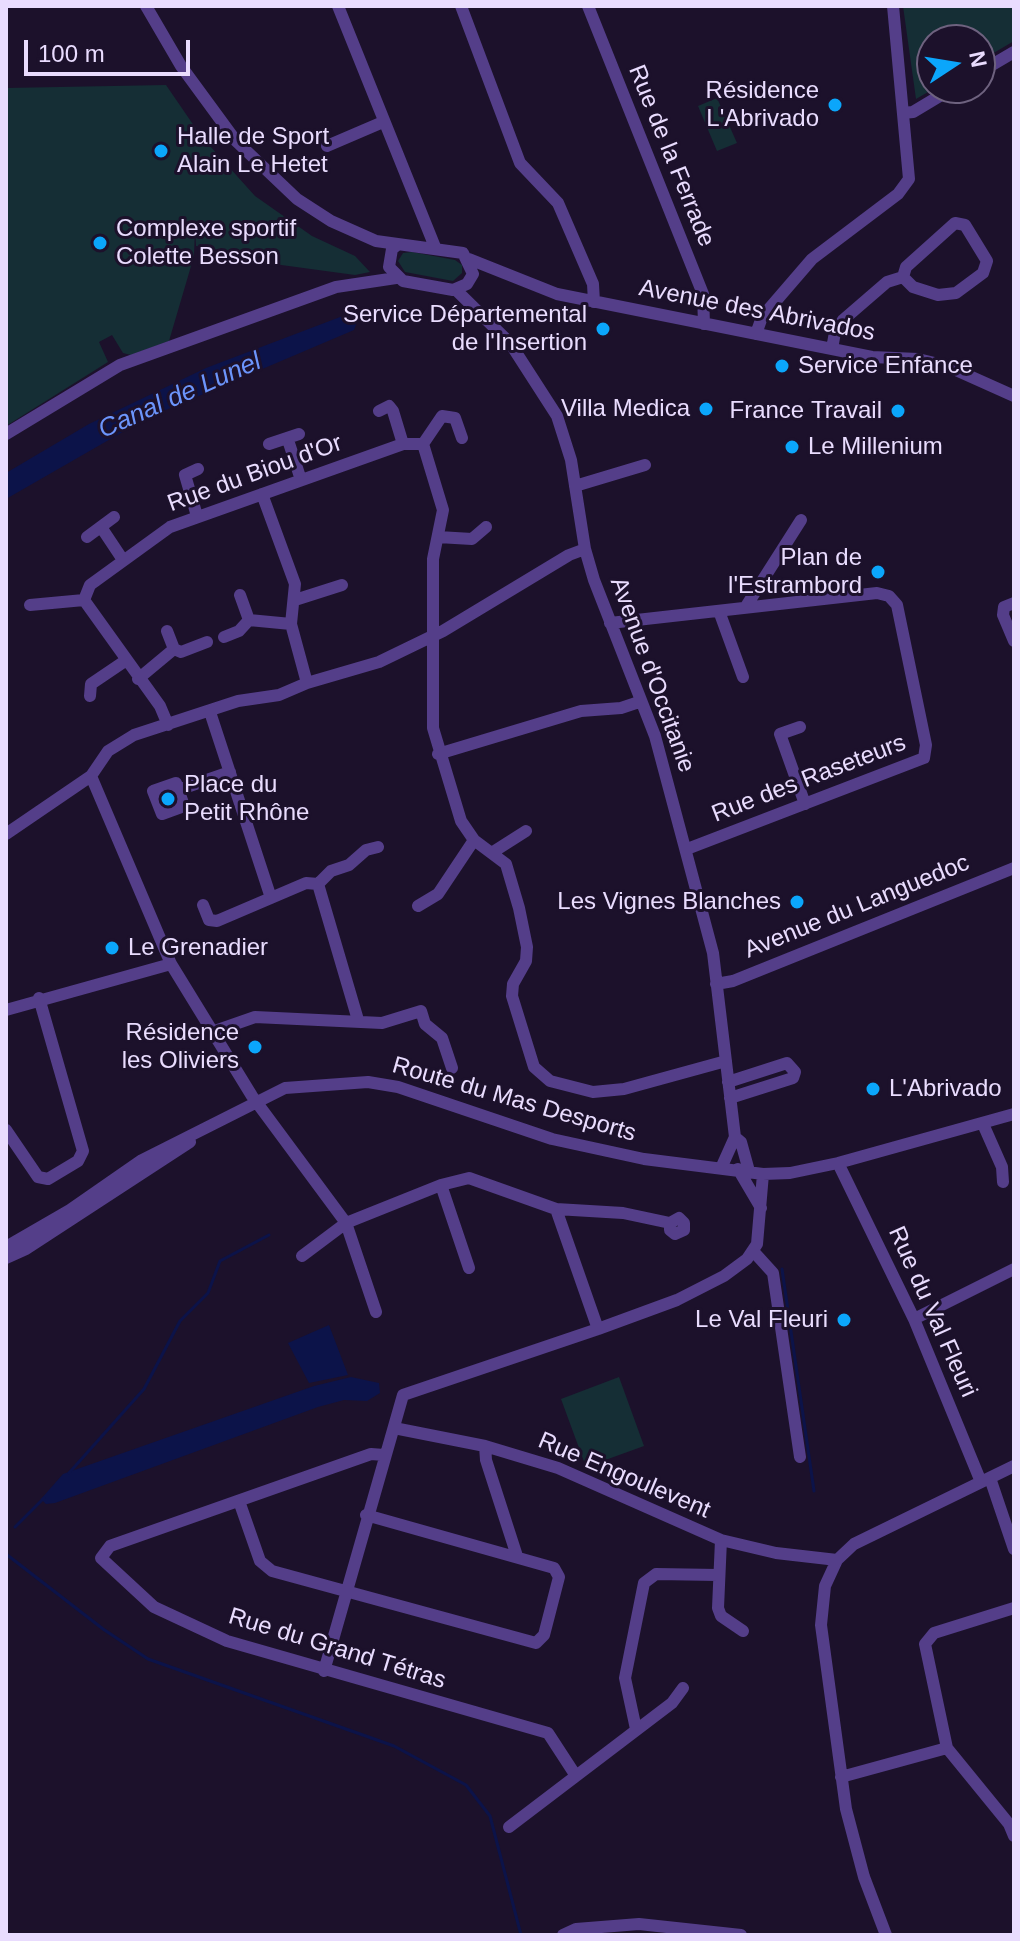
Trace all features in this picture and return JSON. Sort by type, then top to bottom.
[{"type":"street","points":[[146,6],[181,66],[236,141],[269,175],[331,221],[376,241],[403,244]]},
{"type":"street","points":[[338,6],[425,229],[435,247]]},
{"type":"street","points":[[461,6],[520,163],[558,203],[593,284],[594,302]]},
{"type":"street","name":"Rue de la Ferrade","points":[[588,6],[703,294],[704,324]]},
{"type":"street","points":[[756,334],[762,317],[812,259],[898,194],[909,179],[893,6]]},
{"type":"street","points":[[996,63],[1014,52]]},
{"type":"street","points":[[903,113],[913,112],[926,104]]},
{"type":"street","points":[[327,146],[383,122]]},
{"type":"street","points":[[955,223],[965,225],[987,261],[983,273],[956,293],[938,295],[913,287],[903,277],[906,267],[955,223]]},
{"type":"street","points":[[6,434],[120,365],[336,287],[378,278],[392,268],[403,244],[425,229]]},
{"type":"street","points":[[376,241],[392,268],[465,282],[491,266]]},
{"type":"street","name":"Avenue des Abrivados","points":[[403,244],[463,253],[469,259],[557,294],[832,349],[947,366],[1014,396]]},
{"type":"street","name":"Avenue d'Occitanie","points":[[469,259],[465,282],[471,302],[510,343],[557,416],[575,486],[585,549],[639,702],[655,736],[687,849],[716,984],[735,1137],[741,1142],[744,1170],[761,1208]]},
{"type":"street","points":[[832,349],[835,332],[843,320],[887,282],[903,277]]},
{"type":"street","points":[[379,411],[389,406],[393,411],[403,444]]},
{"type":"street","points":[[462,438],[455,418],[442,416],[423,444],[443,510],[433,559],[433,728],[438,754],[461,821],[474,840],[506,864],[527,947],[526,961],[513,984],[512,996],[534,1067],[550,1081],[593,1092],[624,1089],[726,1061]]},
{"type":"street","points":[[269,444],[293,437],[301,480]]},
{"type":"street","name":"Rue du Biou d'Or","points":[[84,600],[90,585],[155,535],[197,516],[403,444],[423,444]]},
{"type":"street","points":[[575,486],[645,465]]},
{"type":"street","points":[[197,516],[185,475],[198,469]]},
{"type":"street","points":[[262,494],[295,584],[291,624],[307,683]]},
{"type":"street","points":[[87,537],[114,517]]},
{"type":"street","points":[[610,623],[745,608],[801,520]]},
{"type":"street","points":[[101,527],[123,560]]},
{"type":"street","points":[[438,537],[472,539],[486,527]]},
{"type":"street","points":[[6,834],[91,776],[108,751],[134,735],[252,697],[279,695],[307,683],[379,662],[432,636],[569,555],[585,549]]},
{"type":"street","points":[[295,600],[342,585]]},
{"type":"street","name":"Rue des Raseteurs","points":[[687,849],[924,758],[926,745],[897,605],[889,596],[877,593],[745,608]]},
{"type":"street","points":[[240,595],[249,620]]},
{"type":"street","points":[[30,605],[84,600],[160,706],[168,725]]},
{"type":"street","points":[[1014,603],[1004,607],[1003,615],[1014,641]]},
{"type":"street","points":[[719,611],[743,677]]},
{"type":"street","points":[[249,620],[291,624]]},
{"type":"street","points":[[224,637],[239,631],[249,620]]},
{"type":"street","points":[[167,631],[174,649],[181,652],[207,642]]},
{"type":"street","points":[[138,679],[174,649]]},
{"type":"street","points":[[90,696],[91,684],[125,661]]},
{"type":"street","points":[[438,754],[581,711],[621,708],[639,702]]},
{"type":"street","points":[[210,712],[271,898]]},
{"type":"street","points":[[800,727],[780,734],[805,804]]},
{"type":"street","points":[[178,790],[230,772]]},
{"type":"street","points":[[91,776],[171,964],[257,1102],[346,1223],[376,1312]]},
{"type":"street","points":[[493,852],[526,831]]},
{"type":"street","points":[[418,906],[438,894],[474,840]]},
{"type":"street","points":[[203,905],[209,920],[217,921],[306,883],[318,884],[331,871],[349,865],[366,850],[378,847]]},
{"type":"street","name":"Avenue du Languedoc","points":[[716,984],[733,981],[1014,868]]},
{"type":"street","points":[[318,884],[358,1020]]},
{"type":"street","points":[[6,1010],[39,998],[171,964]]},
{"type":"street","points":[[6,1130],[38,1177],[48,1179],[78,1161],[83,1151],[39,998]]},
{"type":"street","points":[[212,1032],[255,1017],[382,1023],[421,1011],[425,1024],[442,1038],[452,1068]]},
{"type":"street","points":[[728,1082],[787,1063],[795,1072],[793,1078],[730,1098]]},
{"type":"street","name":"Route du Mas Desports","points":[[8,1252],[132,1173],[193,1140],[197,1134],[285,1088],[368,1082],[418,1091],[552,1139],[644,1159],[722,1166],[763,1174],[790,1173],[838,1163],[1014,1114]]},
{"type":"street","points":[[983,1124],[1002,1167],[1003,1182]]},
{"type":"street","points":[[722,1166],[735,1137]]},
{"type":"street","name":"Rue du Val Fleuri","points":[[838,1163],[914,1319],[1014,1549]]},
{"type":"street","points":[[324,1671],[366,1515],[403,1395],[598,1329],[707,1286],[739,1267],[757,1244],[763,1174]]},
{"type":"street","points":[[302,1256],[346,1223],[441,1185],[469,1178],[556,1209],[623,1213],[670,1223]]},
{"type":"street","points":[[441,1185],[469,1268]]},
{"type":"street","points":[[556,1209],[598,1329]]},
{"type":"street","points":[[753,1251],[773,1273],[800,1457]]},
{"type":"street","points":[[914,1319],[1014,1269]]},
{"type":"street","name":"Rue Engoulevent","points":[[394,1428],[485,1446],[558,1468],[721,1540],[776,1553],[837,1560]]},
{"type":"street","points":[[485,1446],[486,1460],[517,1556]]},
{"type":"street","name":"Rue du Grand Tétras","points":[[384,1455],[371,1454],[110,1546],[101,1558],[140,1597],[175,1618],[239,1645],[548,1733],[576,1776]]},
{"type":"street","points":[[886,1935],[864,1877],[841,1777],[821,1625],[825,1586],[837,1560],[854,1544],[1014,1466]]},
{"type":"street","points":[[239,1501],[260,1561],[272,1571],[536,1643],[544,1635],[559,1577],[554,1568],[366,1515]]},
{"type":"street","points":[[721,1540],[718,1575],[721,1616],[743,1631]]},
{"type":"street","points":[[636,1729],[625,1678],[644,1583],[656,1574],[718,1575]]},
{"type":"street","points":[[1014,1608],[928,1638],[924,1650],[947,1748],[1009,1824],[1014,1836]]},
{"type":"street","points":[[509,1827],[672,1703],[683,1688]]},
{"type":"street","points":[[841,1777],[947,1748]]},
{"type":"street","points":[[563,1935],[576,1929],[639,1924],[741,1935]]},
{"type":"shaded area","points":[[903,6],[1014,6],[1014,41],[996,52],[996,24],[916,24],[916,99]]},
{"type":"shaded area","name":"Complexe sportif Colette Besson","points":[[166,85],[201,136],[255,196],[312,236],[355,256],[370,272],[355,275],[274,264],[274,259],[196,246],[195,228],[194,256],[169,341],[131,355],[123,353],[112,335],[99,342],[108,362],[6,426],[6,88]]},
{"type":"shaded area","points":[[717,98],[737,143],[717,151],[698,106]]},
{"type":"shaded area","points":[[403,253],[455,260],[462,265],[462,273],[453,281],[405,272],[398,261]]},
{"type":"shaded area","points":[[619,1377],[644,1446],[586,1467],[561,1399]]},
{"type":"water","name":"Canal de Lunel","points":[[348,314],[358,319],[354,330],[147,418],[6,499],[6,473],[89,424],[206,368]]},
{"type":"water","points":[[329,1325],[348,1375],[309,1383],[288,1343]]},
{"type":"water","points":[[351,1377],[379,1383],[380,1393],[367,1401],[344,1400],[318,1407],[55,1503],[46,1504],[41,1499],[63,1474],[314,1386]]},
{"type":"waterway","points":[[69,1473],[144,1389],[180,1321],[208,1293],[220,1261],[269,1235]]},
{"type":"waterway","points":[[782,1269],[814,1491]]},
{"type":"waterway","points":[[15,1527],[44,1498]]},
{"type":"waterway","points":[[6,1554],[103,1629],[148,1659],[394,1746],[466,1785],[490,1816],[521,1935]]},
{"type":"place","name":"Résidence L'Abrivado","points":[[835,105]]},
{"type":"place","name":"Halle de Sport Alain Le Hetet","points":[[161,151]]},
{"type":"place","name":"Complexe sportif Colette Besson","points":[[100,243]]},
{"type":"place","name":"Service Départemental de l'Insertion","points":[[603,329]]},
{"type":"place","name":"Service Enfance","points":[[782,366]]},
{"type":"place","name":"Villa Medica","points":[[706,409]]},
{"type":"place","name":"France Travail","points":[[898,411]]},
{"type":"place","name":"Le Millenium","points":[[792,447]]},
{"type":"place","name":"Plan de l'Estrambord","points":[[878,572]]},
{"type":"place","name":"Place du Petit Rhône","points":[[168,799]]},
{"type":"place","name":"Les Vignes Blanches","points":[[797,902]]},
{"type":"place","name":"Le Grenadier","points":[[112,948]]},
{"type":"place","name":"Résidence les Oliviers","points":[[255,1047]]},
{"type":"place","name":"L'Abrivado","points":[[873,1089]]},
{"type":"place","name":"Le Val Fleuri","points":[[844,1320]]}]
